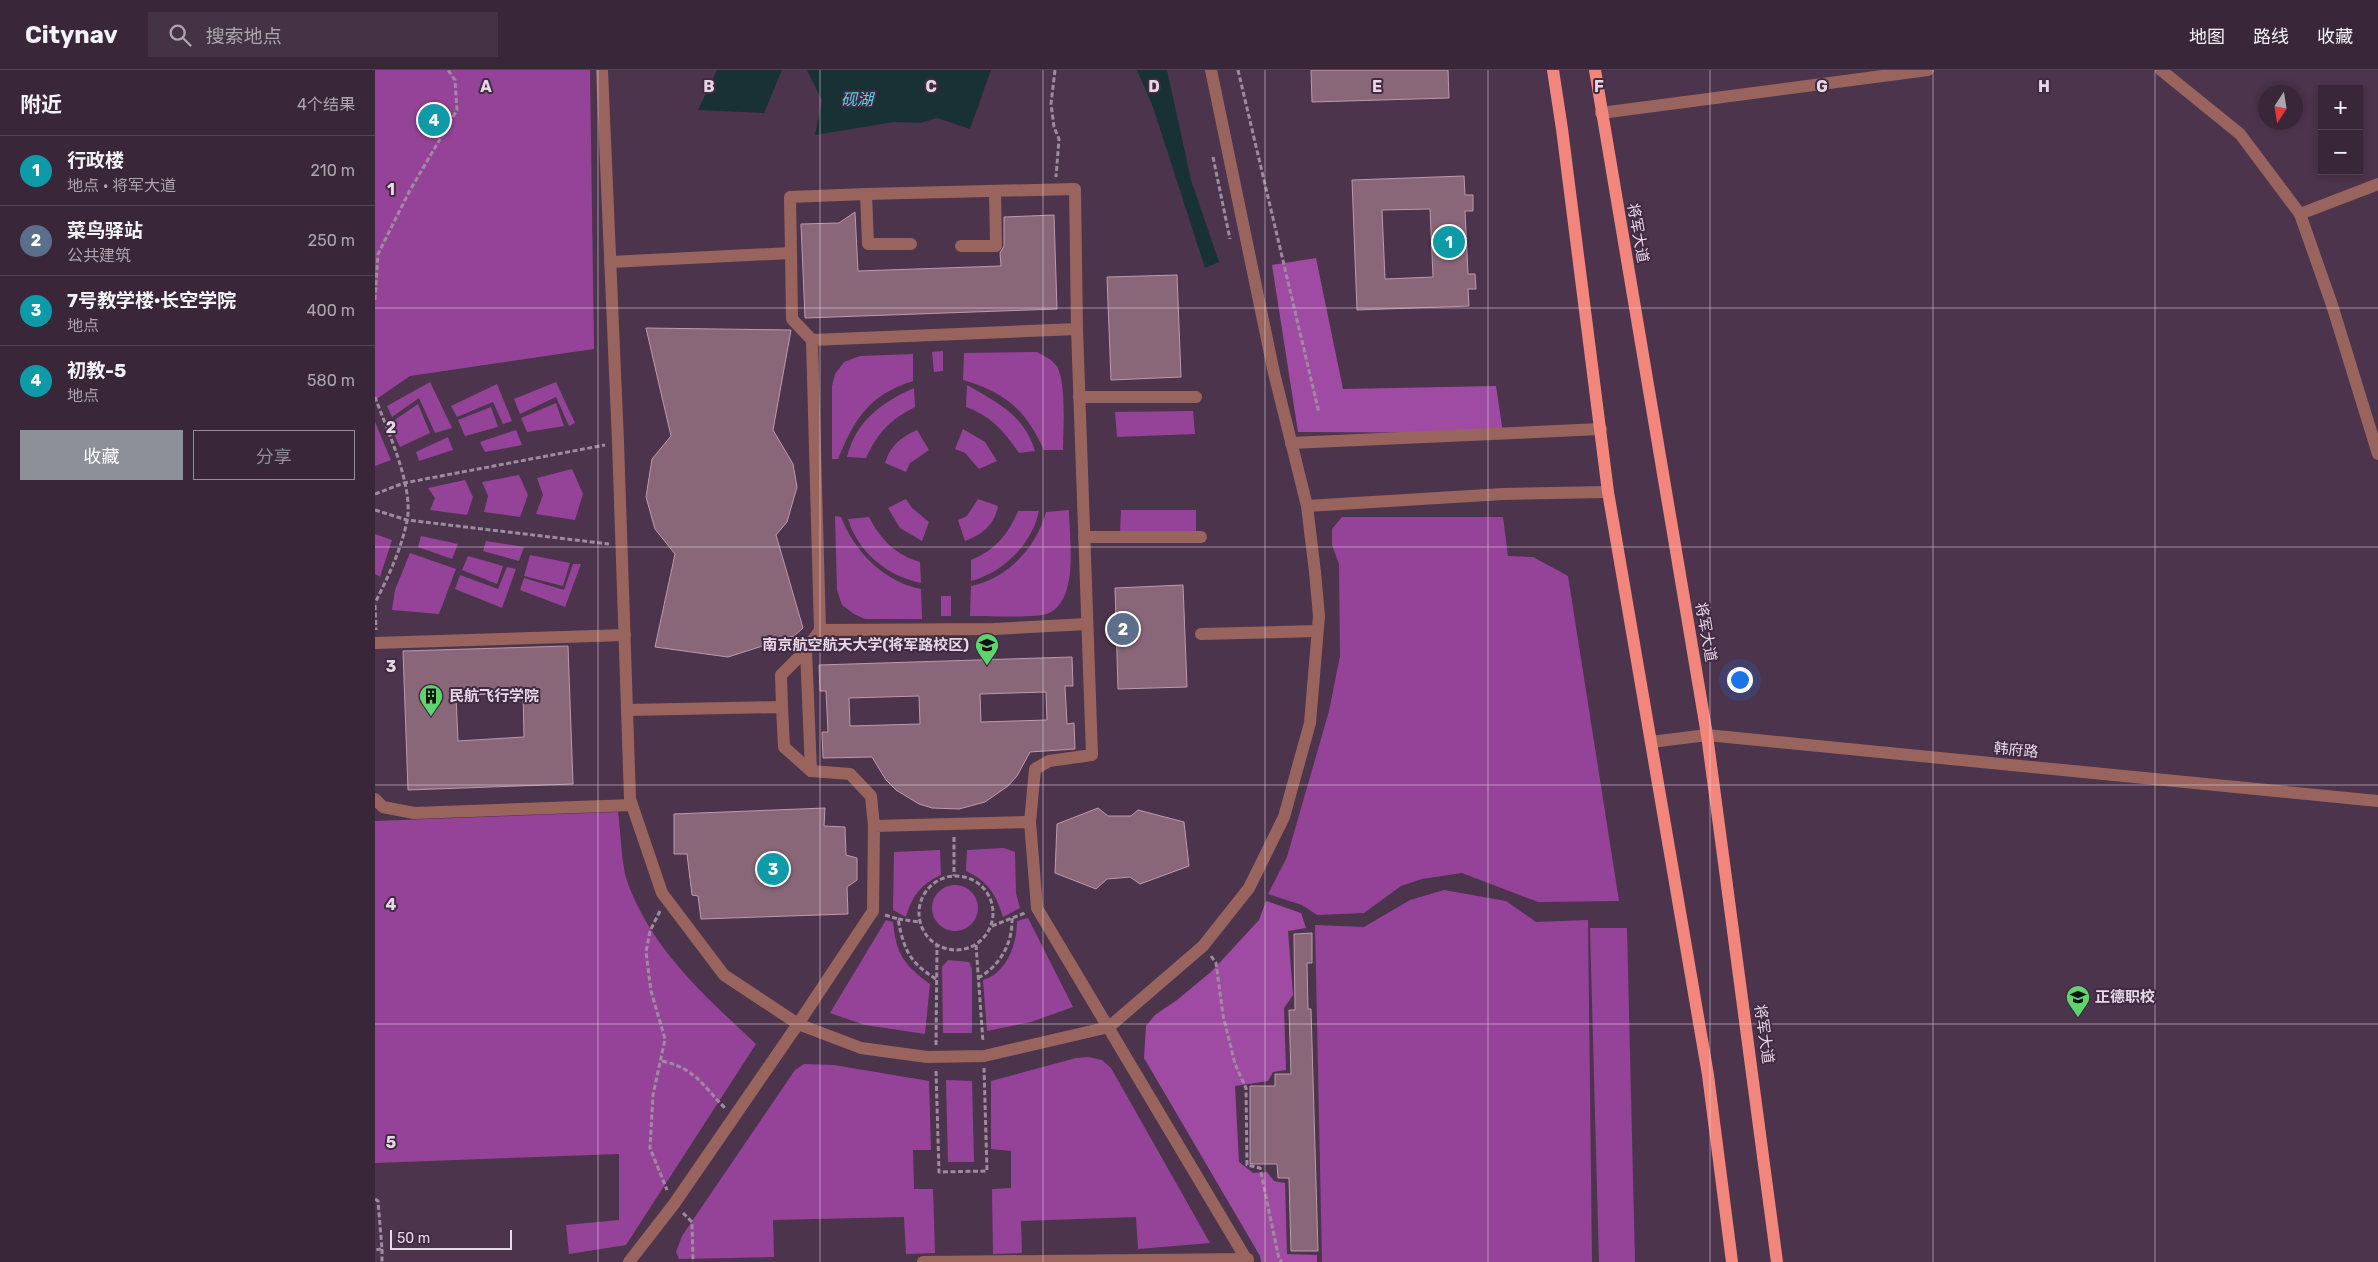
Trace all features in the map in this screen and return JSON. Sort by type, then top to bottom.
[{"type":"main road","points":[[1553,70],[1601,429],[1607,492],[1708,1075],[1733,1262]]},
{"type":"main road","name":"将军大道","points":[[1595,70],[1707,735],[1777,1262]]},
{"type":"street","points":[[602,70],[622,545],[629,798],[662,893],[723,975],[798,1024],[861,1048],[927,1057],[984,1056],[1109,1027],[1203,946],[1249,888],[1284,817],[1310,722],[1319,616],[1315,572],[1307,506],[1274,373],[1211,70]]},
{"type":"street","points":[[1601,113],[1928,70]]},
{"type":"street","points":[[2161,70],[2240,134],[2300,214],[2332,305],[2378,454]]},
{"type":"street","points":[[2300,214],[2378,184]]},
{"type":"street","points":[[629,1262],[674,1204],[873,911],[871,796],[850,774],[811,771],[785,747],[781,675],[821,630],[812,340],[793,318],[791,198],[1056,189],[1075,189],[1079,397],[1092,755],[1049,761],[1035,769],[1030,822],[1037,908],[1248,1260]]},
{"type":"street","points":[[961,246],[996,246],[995,191]]},
{"type":"street","points":[[866,194],[868,244],[911,244]]},
{"type":"street","points":[[610,262],[791,253]]},
{"type":"street","points":[[812,340],[1077,329]]},
{"type":"street","points":[[1079,397],[1196,397]]},
{"type":"street","points":[[1291,443],[1601,429]]},
{"type":"street","points":[[1307,506],[1503,494],[1607,492]]},
{"type":"street","points":[[1084,537],[1201,537]]},
{"type":"street","points":[[821,630],[994,629],[1087,624]]},
{"type":"street","points":[[1201,634],[1317,631]]},
{"type":"street","points":[[376,643],[625,635]]},
{"type":"street","points":[[805,650],[811,771]]},
{"type":"street","points":[[627,710],[783,707]]},
{"type":"street","name":"韩府路","points":[[1651,742],[1707,735],[1883,754],[2378,801]]},
{"type":"street","points":[[375,799],[383,807],[414,813],[632,805]]},
{"type":"street","points":[[873,826],[1030,822]]},
{"type":"street","points":[[923,1262],[1248,1260]]},
{"type":"path","points":[[375,300],[378,254],[409,192],[457,110],[455,80],[448,70]]},
{"type":"path","points":[[1055,70],[1051,104],[1054,127],[1059,139],[1056,189]]},
{"type":"path","points":[[1238,70],[1319,413]]},
{"type":"path","points":[[375,397],[397,457],[407,494],[407,520],[395,559],[375,604],[376,643]]},
{"type":"path","points":[[375,494],[404,483],[618,442]]},
{"type":"path","points":[[375,510],[407,520],[622,545]]},
{"type":"path","points":[[954,824],[955,876]]},
{"type":"path","points":[[955,876],[967,877],[986,891],[991,902],[993,914],[991,926],[976,945],[964,950],[951,951],[939,947],[929,940],[919,922],[919,905],[924,893],[932,884],[942,878],[955,876]]},
{"type":"path","points":[[668,902],[661,908],[650,931],[646,952],[651,991],[665,1039],[653,1095],[650,1148],[674,1204],[692,1222],[693,1262]]},
{"type":"path","points":[[991,926],[1037,908]]},
{"type":"path","points":[[873,911],[898,919],[919,922]]},
{"type":"path","points":[[978,978],[997,963],[1003,953],[1012,929],[1012,918]]},
{"type":"path","points":[[898,919],[902,942],[909,958],[922,971],[936,980]]},
{"type":"path","points":[[1203,946],[1216,964],[1223,1016],[1235,1064],[1245,1088],[1247,1165],[1259,1168],[1279,1259],[1282,1262]]},
{"type":"path","points":[[661,1060],[679,1064],[699,1079],[734,1116]]},
{"type":"path","points":[[375,1199],[377,1201],[382,1262]]},
{"type":"path","points":[[375,1250],[382,1249]]},
{"type":"shaded area","points":[[375,70],[590,70],[594,349],[410,376],[375,400]]},
{"type":"shaded area","points":[[1316,258],[1343,389],[1496,386],[1503,433],[1298,432],[1272,265]]},
{"type":"shaded area","points":[[943,351],[943,371],[934,372],[932,352]]},
{"type":"shaded area","points":[[1037,352],[1056,365],[1062,382],[1064,406],[1063,450],[1044,450],[1029,424],[1013,404],[991,391],[963,380],[964,353]]},
{"type":"shaded area","points":[[913,354],[913,381],[885,393],[874,401],[865,410],[851,431],[838,459],[832,459],[832,386],[835,374],[844,362],[860,356]]},
{"type":"shaded area","points":[[430,382],[452,428],[435,433],[419,398],[392,417],[387,406]]},
{"type":"shaded area","points":[[556,382],[575,423],[569,426],[556,397],[520,414],[514,399]]},
{"type":"shaded area","points":[[497,384],[512,421],[503,424],[493,402],[457,417],[451,406]]},
{"type":"shaded area","points":[[967,385],[1009,411],[1024,428],[1035,451],[1019,453],[997,426],[983,415],[966,407]]},
{"type":"shaded area","points":[[914,388],[915,407],[891,422],[875,441],[866,458],[847,457],[857,433],[872,414],[881,406]]},
{"type":"shaded area","points":[[556,403],[564,426],[527,432],[521,418]]},
{"type":"shaded area","points":[[418,404],[430,433],[400,447],[389,424]]},
{"type":"shaded area","points":[[491,407],[498,427],[465,436],[458,420]]},
{"type":"shaded area","points":[[1193,411],[1195,434],[1117,437],[1115,412]]},
{"type":"shaded area","points":[[375,422],[391,460],[375,466]]},
{"type":"shaded area","points":[[963,429],[985,442],[997,461],[979,469],[965,453],[955,449]]},
{"type":"shaded area","points":[[516,430],[522,445],[485,452],[480,442]]},
{"type":"shaded area","points":[[917,430],[929,450],[910,463],[906,472],[885,463],[897,443]]},
{"type":"shaded area","points":[[448,437],[453,450],[419,461],[416,452]]},
{"type":"shaded area","points":[[572,469],[583,494],[575,520],[536,514],[543,495],[537,478]]},
{"type":"shaded area","points":[[519,475],[528,495],[520,517],[484,512],[488,496],[482,482]]},
{"type":"shaded area","points":[[465,480],[473,497],[467,515],[430,510],[435,498],[428,488]]},
{"type":"shaded area","points":[[906,499],[912,508],[929,522],[922,541],[900,528],[888,508]]},
{"type":"shaded area","points":[[978,499],[998,506],[994,518],[987,528],[977,536],[965,541],[958,520],[967,516]]},
{"type":"shaded area","points":[[1069,510],[1070,568],[1064,596],[1057,607],[1047,614],[1041,615],[970,616],[971,586],[997,576],[1019,559],[1035,538],[1046,512]]},
{"type":"shaded area","points":[[1121,510],[1196,510],[1196,534],[1120,533]]},
{"type":"shaded area","points":[[1018,511],[1039,511],[1030,535],[1015,555],[1005,564],[983,577],[971,581],[971,560],[987,552],[1000,541]]},
{"type":"shaded area","points":[[835,516],[841,517],[854,542],[872,563],[895,580],[921,589],[922,619],[865,619],[842,605],[837,590]]},
{"type":"shaded area","points":[[869,517],[878,532],[890,545],[903,555],[920,562],[921,583],[897,575],[886,568],[876,561],[859,542],[848,519]]},
{"type":"shaded area","points":[[1342,517],[1503,517],[1508,556],[1533,557],[1568,576],[1619,901],[1538,902],[1462,873],[1422,879],[1401,886],[1364,913],[1317,915],[1302,905],[1268,894],[1287,857],[1329,711],[1340,656],[1339,564],[1332,545],[1332,529]]},
{"type":"shaded area","points":[[375,534],[392,540],[380,577],[375,574]]},
{"type":"shaded area","points":[[421,536],[458,544],[452,559],[418,547]]},
{"type":"shaded area","points":[[486,541],[524,547],[519,561],[483,551]]},
{"type":"shaded area","points":[[410,553],[456,569],[439,614],[392,610],[395,590]]},
{"type":"shaded area","points":[[530,555],[570,563],[563,586],[524,576]]},
{"type":"shaded area","points":[[468,556],[503,566],[497,584],[462,570]]},
{"type":"shaded area","points":[[573,564],[581,564],[565,607],[520,590],[524,578],[564,590]]},
{"type":"shaded area","points":[[507,567],[516,569],[502,608],[455,589],[460,575],[498,589]]},
{"type":"shaded area","points":[[941,596],[951,596],[951,616],[941,616]]},
{"type":"shaded area","points":[[618,812],[622,856],[627,881],[650,929],[681,970],[717,1008],[756,1044],[626,1245],[569,1254],[566,1225],[619,1220],[619,1154],[375,1163],[375,821]]},
{"type":"shaded area","points":[[1004,848],[1015,852],[1016,893],[1020,908],[1003,917],[994,895],[986,884],[966,871],[967,850]]},
{"type":"shaded area","points":[[940,850],[941,875],[928,882],[918,892],[911,903],[906,917],[893,910],[894,852]]},
{"type":"shaded area","points":[[960,885],[972,891],[977,899],[977,917],[972,925],[964,930],[950,931],[938,925],[933,917],[932,903],[938,891],[946,886]]},
{"type":"shaded area","points":[[1444,890],[1506,901],[1536,922],[1588,920],[1592,1262],[1322,1262],[1315,925],[1364,927],[1410,900]]},
{"type":"shaded area","points":[[1266,901],[1301,913],[1306,928],[1288,931],[1293,995],[1284,1008],[1286,1070],[1273,1072],[1268,1081],[1235,1086],[1239,1162],[1253,1173],[1267,1172],[1274,1181],[1285,1183],[1287,1254],[1317,1255],[1317,1262],[1261,1262],[1260,1256],[1144,1058],[1146,1026],[1155,1015],[1177,1000],[1212,971],[1259,920]]},
{"type":"shaded area","points":[[1028,918],[1073,1007],[1031,1022],[987,1031],[983,980],[998,971],[1004,964],[1013,948],[1017,921]]},
{"type":"shaded area","points":[[886,920],[893,922],[896,943],[903,958],[914,971],[930,984],[925,1034],[865,1025],[830,1013]]},
{"type":"shaded area","points":[[1590,928],[1627,928],[1635,1262],[1599,1262]]},
{"type":"shaded area","points":[[948,960],[969,962],[972,969],[972,1033],[943,1033],[942,967]]},
{"type":"shaded area","points":[[1088,1057],[1102,1060],[1111,1068],[1210,1243],[1138,1249],[1136,1217],[1021,1221],[1022,1253],[993,1254],[992,1189],[1011,1188],[1011,1151],[991,1149],[991,1081],[1076,1058]]},
{"type":"shaded area","points":[[804,1064],[834,1065],[929,1081],[931,1150],[913,1150],[914,1189],[933,1189],[935,1253],[906,1254],[904,1217],[773,1220],[774,1257],[679,1259],[676,1252],[682,1236],[795,1070]]},
{"type":"shaded area","points":[[946,1080],[972,1081],[974,1162],[948,1162]]},
{"type":"water","points":[[717,70],[782,70],[764,113],[698,110]]},
{"type":"water","name":"砚湖","points":[[807,70],[991,70],[970,129],[937,118],[920,123],[894,122],[815,135],[822,101]]},
{"type":"water","points":[[1137,70],[1167,70],[1191,180],[1219,262],[1205,268],[1153,107]]},
{"type":"building","points":[[1311,70],[1448,70],[1449,98],[1312,102]]},
{"type":"building","points":[[1464,176],[1465,195],[1473,195],[1473,211],[1465,211],[1468,274],[1475,274],[1476,289],[1468,289],[1469,306],[1357,310],[1352,180]],"holes":[[[1430,209],[1433,277],[1385,279],[1382,210]]]},
{"type":"building","points":[[855,212],[858,271],[1001,266],[1000,253],[1004,246],[1004,217],[1054,215],[1057,309],[805,318],[801,224],[839,223]]},
{"type":"building","points":[[1177,275],[1181,377],[1111,380],[1107,277]]},
{"type":"building","points":[[646,328],[791,330],[773,430],[793,464],[797,487],[787,522],[776,535],[803,628],[794,636],[728,657],[655,647],[675,554],[655,529],[646,497],[652,459],[671,436]]},
{"type":"building","points":[[1183,585],[1187,687],[1118,689],[1115,588]]},
{"type":"building","name":"民航飞行学院","points":[[568,646],[573,784],[408,790],[403,651]],"holes":[[[523,692],[524,737],[458,741],[456,696]]]},
{"type":"building","points":[[1072,657],[1073,686],[1065,686],[1067,724],[1074,723],[1075,749],[1030,752],[1017,776],[1008,786],[985,802],[959,809],[932,808],[919,804],[896,790],[886,780],[872,757],[823,758],[822,732],[828,732],[826,691],[820,691],[819,665]],"holes":[[[1046,692],[1047,720],[981,722],[980,694]],[[919,696],[920,724],[850,726],[849,698]]]},
{"type":"building","points":[[825,808],[824,826],[845,827],[846,855],[857,858],[857,880],[847,887],[848,914],[701,919],[698,896],[692,895],[687,854],[674,854],[674,814]]},
{"type":"building","points":[[1098,808],[1108,816],[1131,816],[1138,810],[1184,822],[1189,866],[1140,884],[1130,877],[1107,879],[1096,889],[1055,873],[1057,824]]},
{"type":"building","points":[[1312,933],[1312,963],[1307,963],[1308,1009],[1311,1009],[1318,1251],[1291,1251],[1289,1178],[1278,1178],[1277,1164],[1250,1164],[1250,1086],[1275,1086],[1275,1074],[1291,1074],[1289,1010],[1295,1010],[1294,934]]},
{"type":"place","name":"初教-5","points":[[434,120]]},
{"type":"place","name":"行政楼","points":[[1449,242]]},
{"type":"place","name":"菜鸟驿站","points":[[1123,629]]},
{"type":"place","name":"南京航空航天大学(将军路校区)","points":[[987,666]]},
{"type":"place","name":"民航飞行学院","points":[[431,717]]},
{"type":"place","name":"7号教学楼·长空学院","points":[[773,869]]},
{"type":"place","name":"正德职校","points":[[2078,1018]]}]
